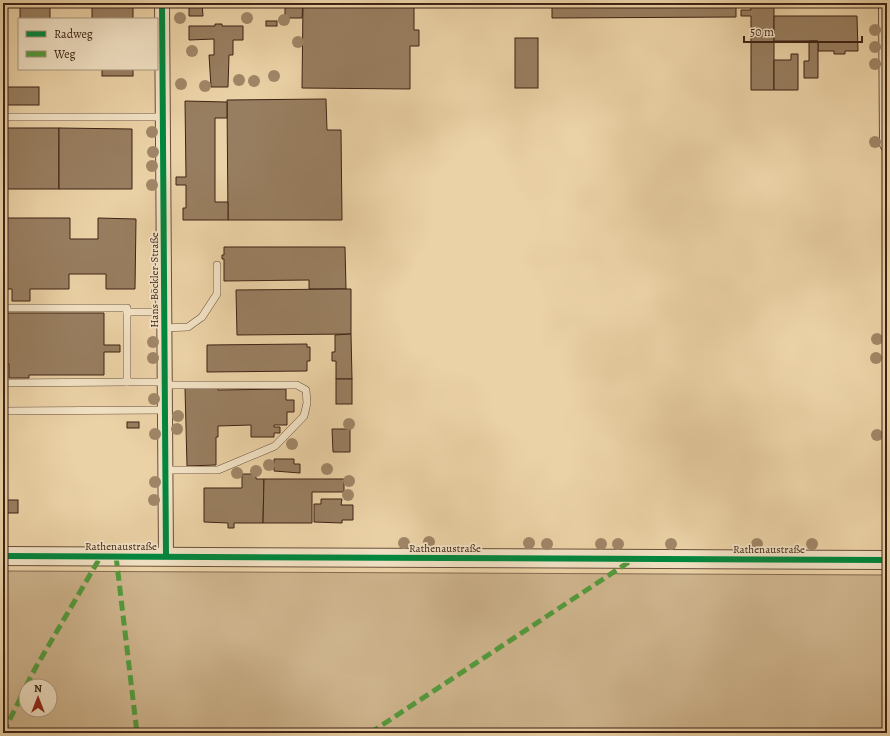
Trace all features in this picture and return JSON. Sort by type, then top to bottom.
[{"type":"street","name":"Hans-Böckler-Straße","points":[[162,3],[166,556]]},
{"type":"street","points":[[886,3],[887,144]]},
{"type":"street","name":"Rathenaustraße","points":[[3,556],[887,560]]},
{"type":"lane","points":[[3,117],[163,117]]},
{"type":"lane","points":[[164,328],[188,327],[202,317],[217,294],[217,265]]},
{"type":"lane","points":[[3,308],[127,308],[127,382]]},
{"type":"lane","points":[[127,312],[164,312]]},
{"type":"lane","points":[[3,383],[127,382],[297,385],[306,390],[307,402],[304,416],[275,446],[218,470],[165,470]]},
{"type":"lane","points":[[3,411],[165,410]]},
{"type":"shaded area","points":[[3,571],[887,575],[887,733],[3,733]]},
{"type":"building","points":[[20,3],[50,3],[50,18],[20,18]]},
{"type":"building","points":[[102,3],[133,3],[133,18],[92,18],[92,6],[102,6]]},
{"type":"building","points":[[189,3],[202,3],[203,16],[189,16]]},
{"type":"building","points":[[285,3],[303,3],[302,18],[285,18]]},
{"type":"building","points":[[303,3],[414,3],[414,30],[419,30],[419,46],[410,46],[410,89],[302,88]]},
{"type":"building","points":[[552,3],[736,3],[736,17],[552,18]]},
{"type":"building","points":[[741,3],[774,3],[774,90],[751,90],[751,16],[741,16],[741,10],[751,10],[750,4],[741,5]]},
{"type":"building","points":[[816,3],[841,3],[841,5],[816,5]]},
{"type":"building","points":[[774,16],[857,16],[858,51],[845,51],[845,54],[834,54],[834,51],[818,51],[818,41],[774,41]]},
{"type":"building","points":[[266,21],[277,21],[277,26],[266,26]]},
{"type":"building","points":[[215,24],[222,24],[222,26],[243,26],[243,40],[233,40],[233,55],[229,55],[228,87],[211,87],[209,55],[214,55],[214,39],[189,40],[189,26],[215,26]]},
{"type":"building","points":[[515,38],[538,38],[538,88],[515,88]]},
{"type":"building","points":[[809,41],[818,41],[818,78],[804,78],[804,61],[809,61]]},
{"type":"building","points":[[791,54],[798,54],[798,90],[774,90],[774,60],[791,60]]},
{"type":"building","points":[[102,70],[133,70],[133,76],[102,76]]},
{"type":"building","points":[[3,87],[39,87],[39,105],[3,105]]},
{"type":"building","points":[[326,99],[327,130],[341,130],[342,220],[228,220],[227,100]]},
{"type":"building","points":[[185,101],[227,102],[227,118],[215,118],[215,202],[228,202],[228,220],[183,220],[183,208],[186,208],[186,185],[176,185],[176,177],[186,177]]},
{"type":"building","points":[[3,128],[59,128],[59,189],[3,189]]},
{"type":"building","points":[[59,128],[132,129],[132,189],[59,189]]},
{"type":"building","points":[[3,218],[70,218],[70,239],[98,239],[98,218],[136,219],[135,289],[106,289],[106,274],[69,274],[69,289],[30,289],[30,301],[12,301],[12,289],[3,289]]},
{"type":"building","points":[[224,247],[345,247],[346,289],[309,289],[309,280],[224,281],[224,259],[222,259],[222,255],[224,255]]},
{"type":"building","points":[[351,289],[351,334],[237,335],[236,290]]},
{"type":"building","points":[[3,313],[104,313],[104,345],[120,345],[120,352],[104,352],[104,375],[29,375],[29,378],[9,378],[9,364],[3,364]]},
{"type":"building","points":[[351,334],[352,379],[336,379],[336,361],[332,361],[332,352],[335,352],[335,335]]},
{"type":"building","points":[[307,344],[307,347],[310,347],[310,361],[307,361],[307,371],[207,372],[207,345]]},
{"type":"building","points":[[336,379],[352,379],[352,404],[336,404]]},
{"type":"building","points":[[217,387],[218,390],[286,389],[286,400],[294,400],[294,412],[287,412],[287,425],[274,425],[274,427],[280,427],[280,433],[274,433],[274,437],[251,437],[251,425],[218,426],[218,437],[216,437],[216,465],[187,466],[185,388]]},
{"type":"building","points":[[127,422],[139,422],[139,428],[127,428]]},
{"type":"building","points":[[332,429],[350,429],[350,452],[333,452]]},
{"type":"building","points":[[274,459],[294,459],[294,464],[300,464],[300,473],[274,471]]},
{"type":"building","points":[[242,474],[256,474],[256,479],[264,479],[263,523],[234,523],[234,528],[228,528],[228,523],[204,522],[204,488],[242,488]]},
{"type":"building","points":[[264,479],[344,479],[344,492],[312,492],[312,523],[263,523]]},
{"type":"building","points":[[321,499],[342,499],[341,505],[353,505],[353,520],[342,520],[342,523],[314,522],[314,504],[321,504]]},
{"type":"building","points":[[3,500],[18,500],[18,513],[3,513]]},
{"type":"marked path","points":[[30,678],[101,556]]},
{"type":"marked path","points":[[116,556],[137,733]]},
{"type":"marked path","points":[[370,733],[632,560]]},
{"type":"marked path","points":[[3,733],[18,703]]},
{"type":"cycle path","points":[[162,3],[166,556]]},
{"type":"cycle path","points":[[3,556],[887,560]]}]
